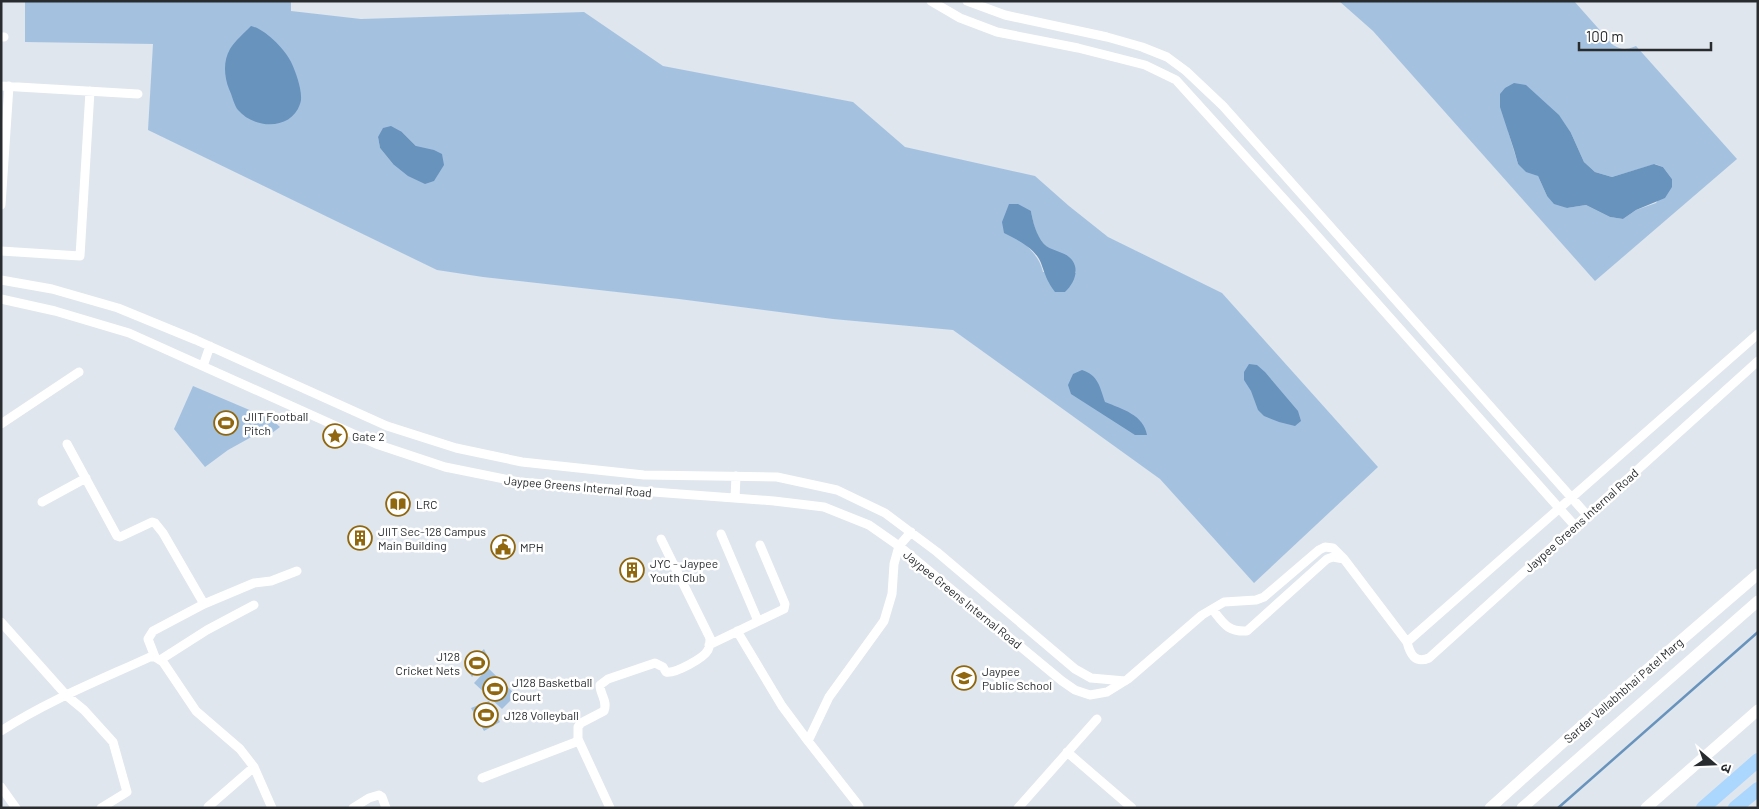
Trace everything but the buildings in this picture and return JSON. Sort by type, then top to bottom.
[{"type":"highway","points":[[1703,808],[1758,760]]},
{"type":"highway","points":[[1735,808],[1758,789]]},
{"type":"street","points":[[931,1],[960,18],[997,32],[1078,48],[1145,65],[1176,80],[1575,526]]},
{"type":"street","points":[[967,1],[1005,15],[1142,46],[1167,57],[1186,71],[1223,106],[1587,515]]},
{"type":"street","points":[[1,205],[5,86],[138,94]]},
{"type":"street","points":[[1,251],[80,256],[90,91]]},
{"type":"street","points":[[1240,150],[1252,140]]},
{"type":"street","name":"Jaypee Greens Internal Road","points":[[1,280],[52,289],[118,308],[210,346],[387,426],[456,448],[522,462],[635,474],[777,477],[837,490],[885,513],[911,532],[1075,669],[1091,678],[1125,681]]},
{"type":"street","name":"Jaypee Greens Internal Road","points":[[1,299],[55,311],[129,333],[376,444],[445,467],[519,482],[774,500],[824,507],[869,524],[899,546],[1075,690],[1090,695],[1107,692],[1125,681],[1146,665],[1202,615],[1224,602],[1256,600],[1264,597],[1304,562],[1325,547],[1333,548],[1344,559],[1407,642],[1410,654],[1416,659],[1423,660],[1429,658],[1758,361]]},
{"type":"street","name":"Jaypee Greens Internal Road","points":[[1407,642],[1758,334]]},
{"type":"street","points":[[203,366],[210,346]]},
{"type":"street","points":[[1,424],[79,372]]},
{"type":"street","points":[[67,444],[117,536],[120,537],[152,522],[156,523],[204,604]]},
{"type":"street","points":[[734,498],[736,476]]},
{"type":"street","points":[[42,502],[86,478]]},
{"type":"street","points":[[808,741],[829,697],[884,621],[892,594],[894,564],[899,546],[911,532]]},
{"type":"street","points":[[721,534],[758,621]]},
{"type":"street","points":[[610,808],[578,739],[578,727],[581,723],[604,710],[605,703],[600,689],[603,682],[655,663],[659,664],[666,672],[674,672],[703,656],[707,652],[709,645],[710,638],[707,631],[661,539]]},
{"type":"street","points":[[709,645],[783,610],[785,606],[760,545]]},
{"type":"street","points":[[1213,610],[1224,623],[1236,632],[1248,631],[1327,559],[1333,557],[1344,559]]},
{"type":"street","points":[[272,808],[254,767],[240,749],[196,710],[158,658],[148,642],[148,638],[150,634],[204,604],[254,583],[271,580],[297,571]]},
{"type":"street","name":"Sardar Vallabhbhai Patel Marg","points":[[1490,808],[1578,729],[1758,574]]},
{"type":"street","name":"Sardar Vallabhbhai Patel Marg","points":[[1522,808],[1758,601]]},
{"type":"street","points":[[1,731],[67,696],[150,657],[158,658],[254,605]]},
{"type":"street","points":[[1,622],[67,696],[84,710],[113,742],[127,792],[101,808]]},
{"type":"street","points":[[736,631],[782,706],[860,807]]},
{"type":"street","points":[[1646,808],[1758,710]]},
{"type":"street","points":[[1019,807],[1097,719]]},
{"type":"street","points":[[482,778],[570,745],[578,739]]},
{"type":"street","points":[[1067,752],[1132,808]]},
{"type":"street","points":[[208,807],[254,767]]},
{"type":"street","points":[[1,787],[16,808]]},
{"type":"street","points":[[353,808],[379,795],[382,797],[386,808]]},
{"type":"street","points":[[849,808],[860,807]]},
{"type":"shaded area","points":[[25,1],[291,1],[291,11],[361,19],[584,12],[663,66],[853,102],[905,147],[1035,176],[1108,237],[1222,293],[1378,467],[1254,583],[1160,479],[953,330],[833,319],[437,270],[148,130],[153,44],[25,42]],"holes":[[[402,132],[416,146],[393,164],[380,148],[378,137]],[[1031,211],[1036,231],[1042,242],[1047,247],[1071,260],[1076,273],[1043,272],[1038,259],[1024,243]]]},
{"type":"shaded area","points":[[1339,1],[1574,1],[1613,45],[1624,49],[1636,46],[1737,159],[1595,281],[1373,31]],"holes":[[[1508,131],[1571,133],[1584,162],[1595,172],[1612,177],[1655,164],[1663,167],[1672,179],[1656,203],[1636,210],[1623,219],[1610,217],[1586,205],[1567,208],[1547,196],[1538,176],[1518,164]]]},
{"type":"shaded area","points":[[251,26],[269,36],[289,58],[294,68],[301,100],[295,113],[281,123],[262,124],[245,116],[238,110],[227,84],[225,74],[226,58],[234,43]]},
{"type":"shaded area","points":[[1514,83],[1526,85],[1559,115],[1571,133],[1584,162],[1595,172],[1612,177],[1654,164],[1663,167],[1672,179],[1672,187],[1665,198],[1636,210],[1623,219],[1610,217],[1586,205],[1567,208],[1554,204],[1547,196],[1538,176],[1526,172],[1518,164],[1500,107],[1500,94],[1505,88]]},
{"type":"shaded area","points":[[391,126],[402,132],[416,146],[442,154],[444,165],[434,181],[425,184],[408,176],[393,164],[380,148],[378,137],[383,128]]},
{"type":"shaded area","points":[[1009,204],[1018,204],[1031,211],[1037,233],[1044,244],[1066,255],[1073,261],[1076,270],[1074,280],[1065,292],[1055,292],[1035,253],[1004,233],[1002,222]]},
{"type":"shaded area","points":[[1249,364],[1257,365],[1265,372],[1298,411],[1301,421],[1295,426],[1264,416],[1258,410],[1251,391],[1244,380],[1244,372]]},
{"type":"shaded area","points":[[1082,370],[1095,378],[1105,402],[1125,410],[1137,418],[1142,422],[1147,435],[1135,435],[1071,394],[1068,385],[1073,374]]},
{"type":"shaded area","name":"JIIT Football Pitch","points":[[193,386],[271,419],[280,427],[268,436],[255,435],[228,450],[205,467],[174,429]]},
{"type":"shaded area","name":"J128 Cricket Nets","points":[[484,649],[489,659],[472,677],[465,667]]},
{"type":"shaded area","name":"J128 Basketball Court","points":[[488,668],[516,695],[502,709],[474,683]]},
{"type":"shaded area","name":"J128 Volleyball","points":[[489,701],[500,722],[484,731],[471,708]]},
{"type":"waterway","points":[[1558,808],[1758,632]]},
{"type":"place","name":"JIIT Football Pitch","points":[[226,423]]},
{"type":"place","name":"Gate 2","points":[[335,436]]},
{"type":"place","name":"LRC","points":[[398,504]]},
{"type":"place","name":"JIIT Sec-128 Campus Main Building","points":[[360,538]]},
{"type":"place","name":"MPH","points":[[503,547]]},
{"type":"place","name":"JYC - Jaypee Youth Club","points":[[632,570]]},
{"type":"place","name":"J128 Cricket Nets","points":[[477,663]]},
{"type":"place","name":"Jaypee Public School","points":[[964,678]]},
{"type":"place","name":"J128 Basketball Court","points":[[495,689]]},
{"type":"place","name":"J128 Volleyball","points":[[486,715]]}]
